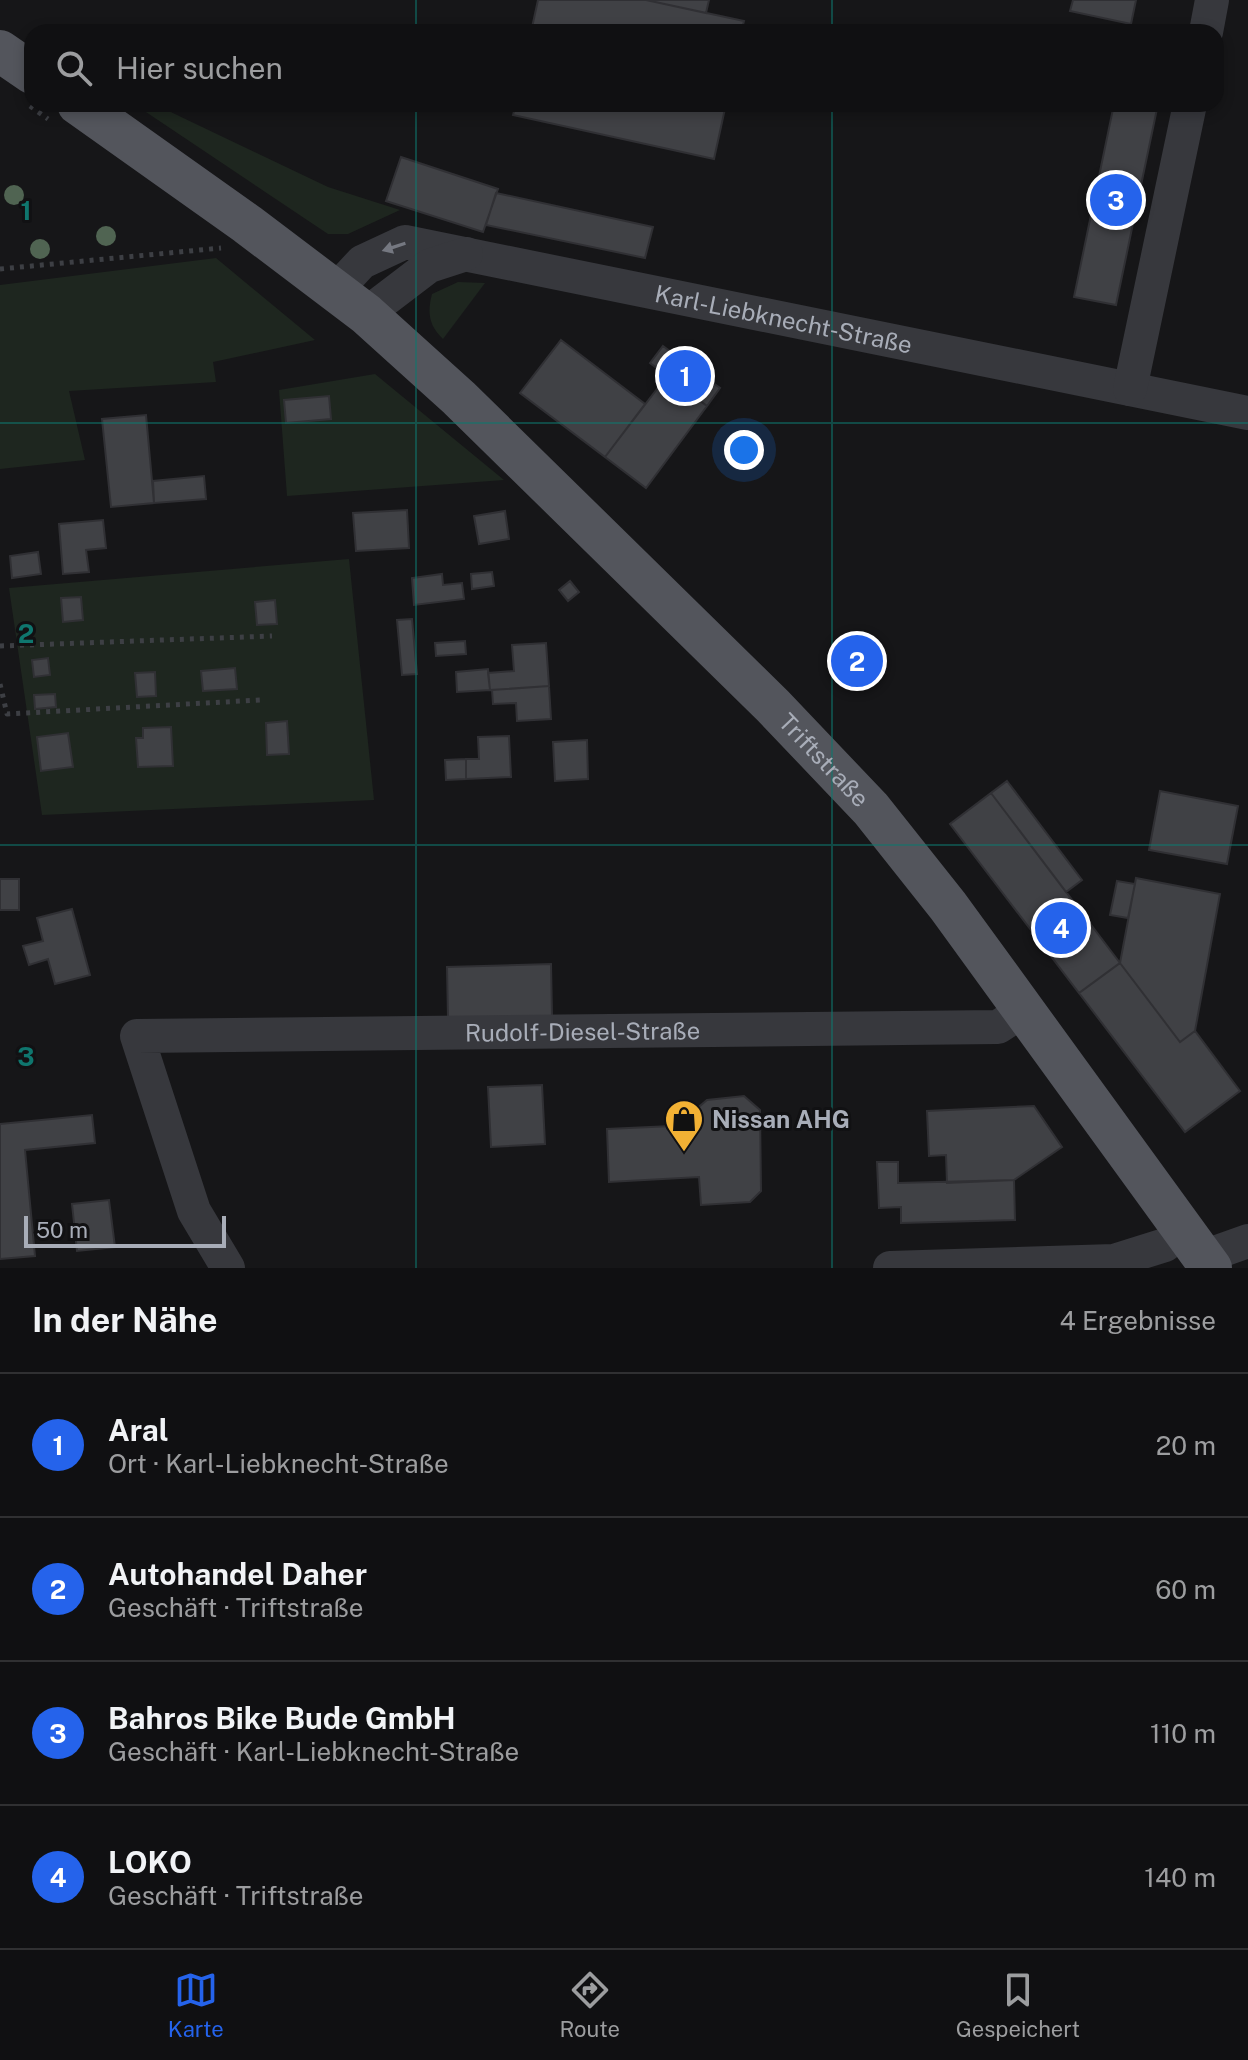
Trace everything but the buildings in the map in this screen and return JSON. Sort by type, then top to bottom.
[{"type":"main road","points":[[0,51],[24,68]]},
{"type":"main road","points":[[89,112],[351,302]]},
{"type":"main road","name":"Triftstraße","points":[[351,302],[459,398],[773,706],[871,809],[1024,1010],[1199,1252]]},
{"type":"street","points":[[1208,24],[1212,0]]},
{"type":"street","points":[[1130,389],[1188,112]]},
{"type":"street","name":"Karl-Liebknecht-Straße","points":[[351,302],[429,266],[466,254],[1248,413]]},
{"type":"street","name":"Rudolf-Diesel-Straße","points":[[228,1268],[194,1211],[137,1036],[998,1027],[1024,1010]]},
{"type":"street","points":[[890,1268],[1114,1261],[1165,1245],[1199,1252],[1248,1241]]},
{"type":"path","points":[[0,269],[225,248],[247,224]]},
{"type":"path","points":[[0,646],[272,636]]},
{"type":"path","points":[[0,684],[7,714],[260,700]]},
{"type":"shaded area","points":[[146,112],[171,112],[328,187],[400,210],[348,234],[328,234]]},
{"type":"shaded area","points":[[216,258],[315,340],[213,362],[216,382],[69,391],[85,460],[0,469],[0,285]]},
{"type":"shaded area","points":[[458,282],[485,283],[443,339],[430,319],[432,294]]},
{"type":"shaded area","points":[[375,374],[504,480],[287,496],[279,390]]},
{"type":"shaded area","points":[[349,559],[374,800],[42,815],[9,588]]},
{"type":"place","name":"Bahros Bike Bude GmbH","points":[[1116,200]]},
{"type":"place","name":"Aral","points":[[685,376]]},
{"type":"place","name":"Autohandel Daher","points":[[857,661]]},
{"type":"place","name":"LOKO","points":[[1061,928]]},
{"type":"place","name":"Nissan AHG","points":[[684,1153]]}]
